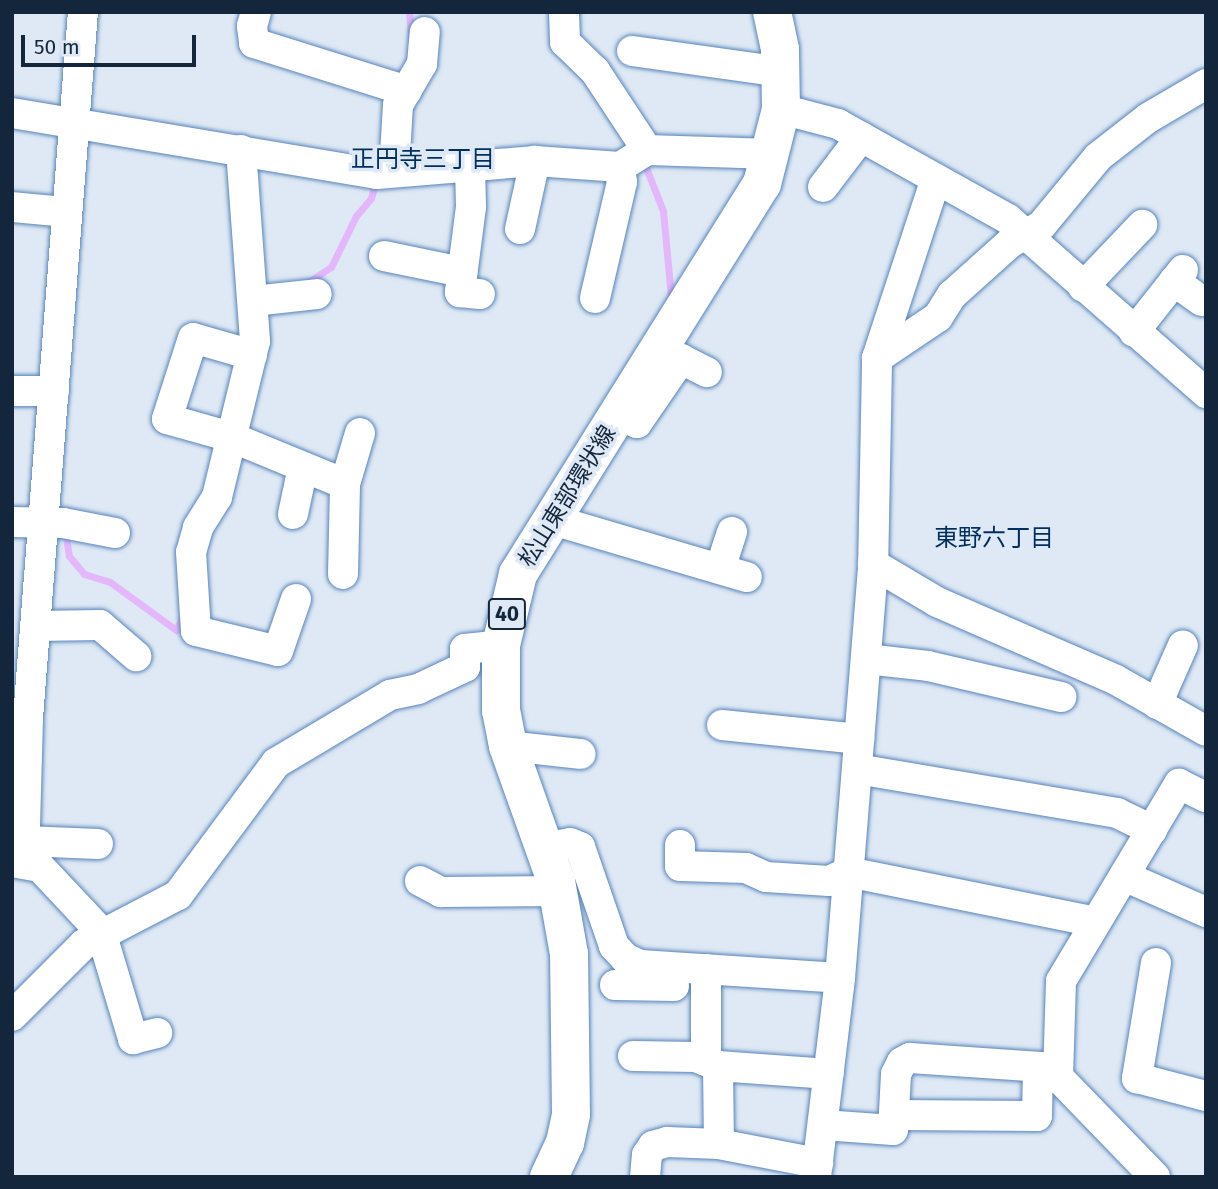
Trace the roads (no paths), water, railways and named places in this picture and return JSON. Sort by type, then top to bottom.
[{"type":"main road","name":"松山東部環状線","points":[[549,1177],[565,1143],[571,1115],[569,954],[559,891],[546,847],[508,746],[501,711],[500,645],[518,575],[762,184],[773,154],[781,90],[772,12]]},
{"type":"street","points":[[20,855],[20,717],[36,626],[72,124],[83,12]]},
{"type":"street","points":[[256,12],[251,26],[254,43],[407,91]]},
{"type":"street","points":[[564,12],[565,42],[596,71],[647,150]]},
{"type":"street","points":[[394,172],[398,106],[425,56],[425,32]]},
{"type":"street","points":[[632,51],[781,90],[810,114],[861,137],[1007,219],[1206,393]]},
{"type":"street","points":[[877,358],[938,317],[952,295],[1025,235],[1041,226],[1098,157],[1148,118],[1206,84]]},
{"type":"street","points":[[12,113],[377,174],[535,161],[620,167],[647,150],[773,154]]},
{"type":"street","points":[[823,187],[861,137]]},
{"type":"street","points":[[241,150],[253,301],[252,355],[217,497],[198,528],[191,552],[196,631],[278,651],[296,599]]},
{"type":"street","points":[[520,229],[535,161]]},
{"type":"street","points":[[384,256],[471,283],[471,166]]},
{"type":"street","points":[[596,298],[622,183],[620,167]]},
{"type":"street","points":[[645,1177],[647,1155],[653,1146],[667,1142],[719,1144],[806,1169],[823,1125],[840,978],[873,564],[877,358],[936,179]]},
{"type":"street","points":[[12,207],[66,212]]},
{"type":"street","points":[[1083,287],[1142,225]]},
{"type":"street","points":[[1134,332],[1179,275],[1202,301]]},
{"type":"street","points":[[253,301],[317,293]]},
{"type":"street","points":[[252,355],[193,338],[167,419],[231,437],[345,484]]},
{"type":"street","points":[[619,414],[637,423],[681,359],[707,372]]},
{"type":"street","points":[[12,391],[54,391]]},
{"type":"street","points":[[343,574],[345,484],[360,433]]},
{"type":"street","points":[[293,514],[303,467]]},
{"type":"street","points":[[552,520],[734,573],[732,532]]},
{"type":"street","points":[[12,522],[45,522],[115,533]]},
{"type":"street","points":[[873,564],[937,602],[1116,680],[1206,732]]},
{"type":"street","points":[[36,626],[100,625],[136,656]]},
{"type":"street","points":[[12,1016],[101,932],[150,913],[178,895],[276,763],[390,695],[418,690],[465,667],[465,649],[500,645]]},
{"type":"street","points":[[1157,704],[1183,645]]},
{"type":"street","points":[[866,659],[928,666],[1061,697]]},
{"type":"street","points":[[722,725],[859,739]]},
{"type":"street","points":[[508,746],[581,754]]},
{"type":"street","points":[[857,769],[1117,813],[1152,830]]},
{"type":"street","points":[[894,1115],[1037,1116],[1061,981],[1179,784],[1206,797]]},
{"type":"street","points":[[546,847],[570,843],[580,847],[608,933],[625,958],[640,965],[706,978]]},
{"type":"street","points":[[20,855],[98,844]]},
{"type":"street","points":[[680,845],[680,866],[746,868],[766,877],[829,881],[848,872],[1096,922]]},
{"type":"street","points":[[20,855],[40,867],[101,932],[133,1039],[157,1033]]},
{"type":"street","points":[[1124,876],[1206,912]]},
{"type":"street","points":[[420,881],[441,892],[559,891]]},
{"type":"street","points":[[1156,963],[1137,1078],[1206,1096]]},
{"type":"street","points":[[706,978],[719,1144]]},
{"type":"street","points":[[615,985],[706,978],[840,978]]},
{"type":"street","points":[[633,1056],[829,1074]]},
{"type":"street","points":[[823,1125],[893,1130],[896,1074],[902,1062],[910,1058],[1046,1068],[1101,1116],[1127,1164],[1155,1177]]},
{"type":"waterway","points":[[409,12],[411,36]]},
{"type":"waterway","points":[[645,165],[663,211],[671,298]]},
{"type":"waterway","points":[[307,283],[331,267],[356,216],[371,198],[376,180]]},
{"type":"waterway","points":[[65,531],[69,556],[84,574],[110,582],[176,630],[184,614]]},
{"type":"district","name":"正円寺三丁目","points":[[423,160]]},
{"type":"district","name":"東野六丁目","points":[[994,539]]}]
